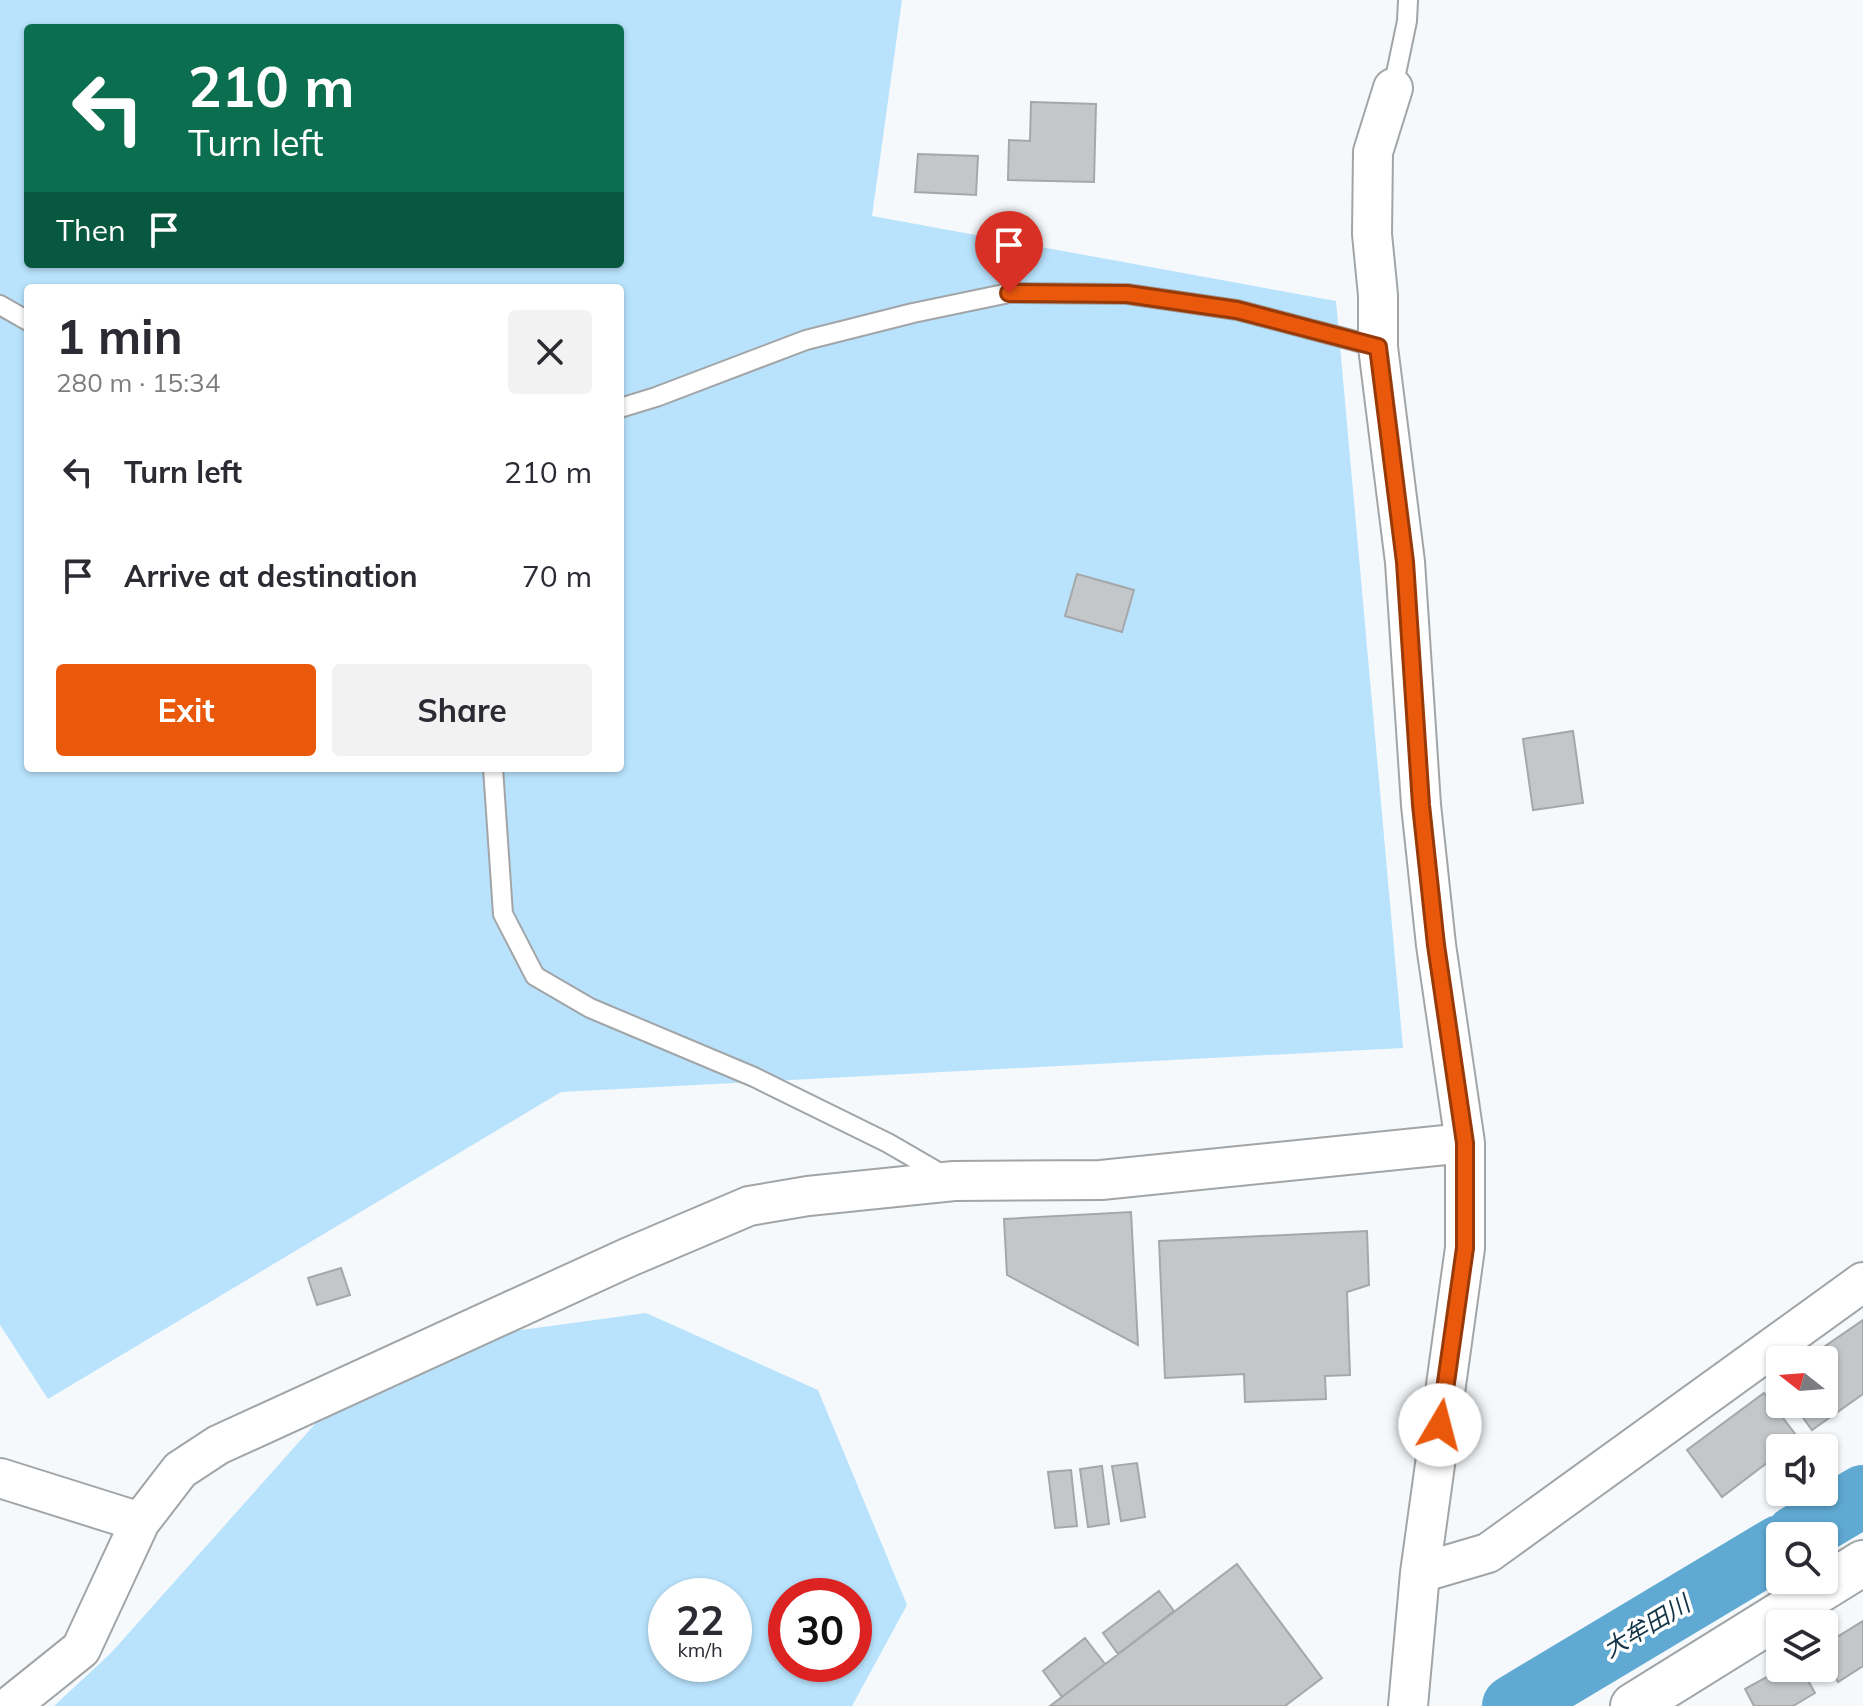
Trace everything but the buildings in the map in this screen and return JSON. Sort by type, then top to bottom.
[{"type":"main road","points":[[1633,1706],[1863,1563]]},
{"type":"street","points":[[1393,88],[1373,152],[1372,234],[1378,295],[1378,347],[1405,562],[1421,805],[1436,945],[1465,1143],[1465,1248],[1420,1573],[1408,1706]]},
{"type":"street","points":[[10,1706],[81,1649],[140,1522],[180,1470],[218,1445],[629,1257],[749,1206],[808,1196],[954,1181],[1101,1180],[1465,1143]]},
{"type":"street","points":[[1420,1573],[1488,1553],[1863,1282]]},
{"type":"street","points":[[0,1478],[140,1522]]},
{"type":"lane","points":[[1393,88],[1407,21],[1408,0]]},
{"type":"lane","points":[[624,407],[806,340],[1009,293],[1127,294],[1237,310],[1378,347]]},
{"type":"lane","points":[[0,305],[24,319]]},
{"type":"lane","points":[[493,772],[503,914],[535,976],[590,1008],[754,1077],[875,1136],[954,1181]]},
{"type":"shaded area","points":[[0,0],[902,0],[872,216],[1336,301],[1403,1048],[561,1092],[48,1399],[0,1325]]},
{"type":"shaded area","points":[[646,1313],[818,1390],[907,1605],[872,1669],[872,1578],[768,1578],[768,1682],[865,1682],[852,1706],[54,1706],[111,1653],[323,1415],[462,1338]]},
{"type":"waterway","name":"大牟田川","points":[[1819,1522],[1863,1496]]},
{"type":"waterway","name":"大牟田川","points":[[1513,1706],[1766,1554]]},
{"type":"route","points":[[1009,293],[1127,294],[1237,310],[1378,347],[1405,562],[1421,805],[1436,945],[1465,1143],[1465,1248],[1440,1425]]}]
